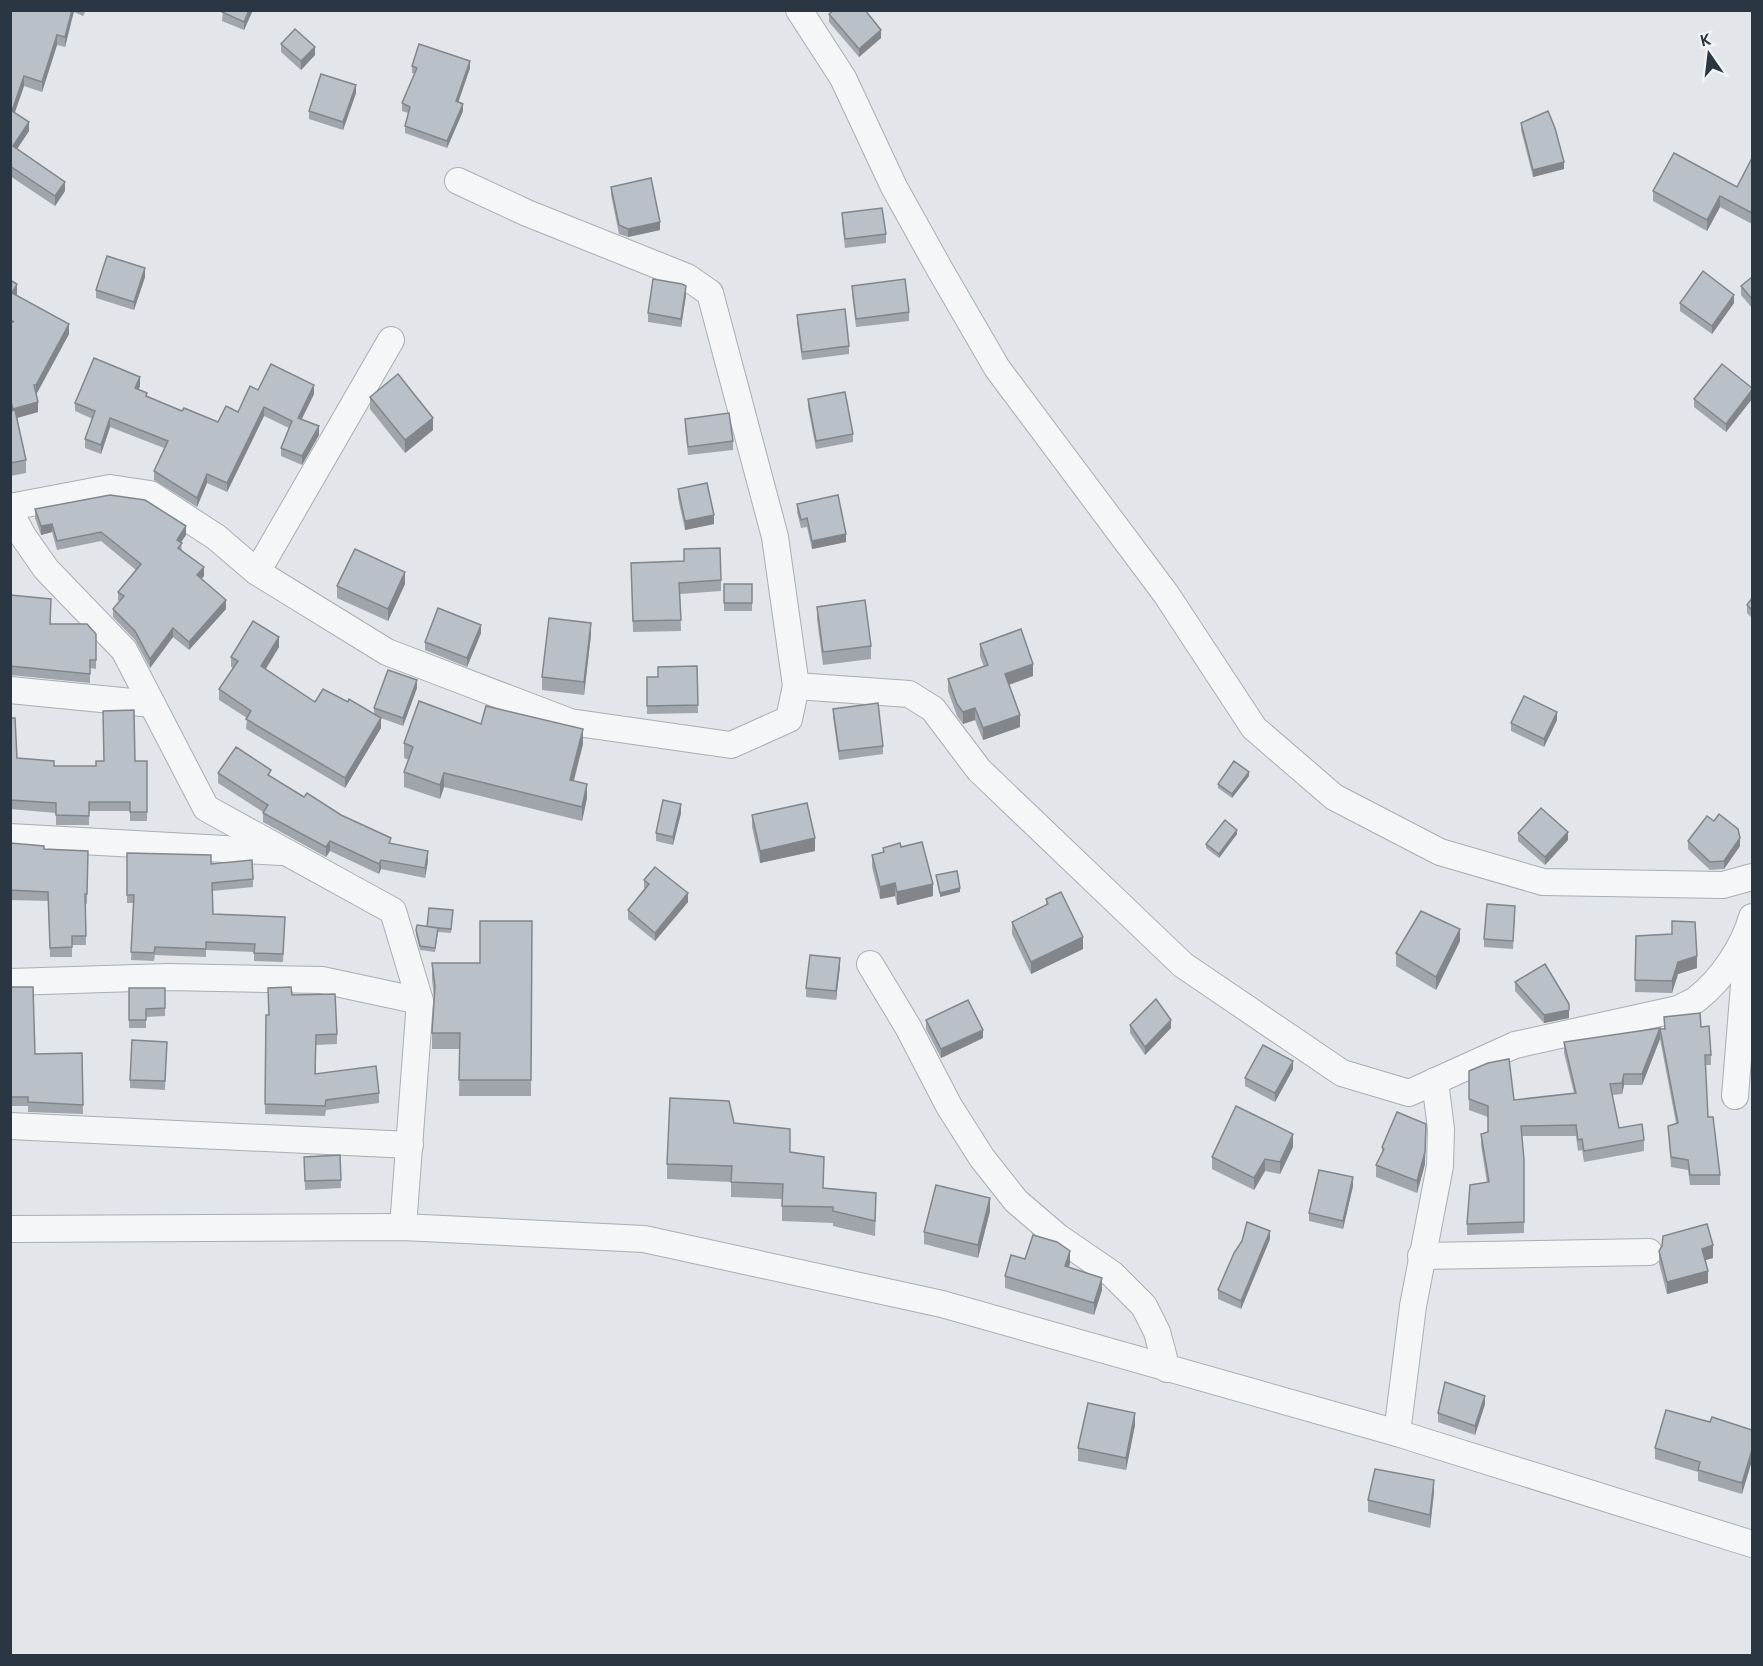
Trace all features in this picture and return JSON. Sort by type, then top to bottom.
[{"type":"street","points":[[799,10],[843,78],[894,187],[997,368],[1166,594],[1254,728],[1334,797],[1440,852],[1543,882],[1723,885],[1752,877]]},
{"type":"street","points":[[10,507],[110,488],[150,494],[216,537],[256,572],[387,652],[570,722],[731,745],[789,720],[796,686],[774,537],[710,293],[687,278],[527,213],[458,181]]},
{"type":"street","points":[[256,572],[391,340]]},
{"type":"street","points":[[10,512],[23,536],[46,569],[124,650],[206,808],[393,911],[420,1001],[403,1227]]},
{"type":"street","points":[[796,686],[909,694],[933,709],[979,770],[1184,965],[1342,1073],[1408,1093],[1515,1045],[1678,1009],[1697,999],[1720,975],[1750,925]]},
{"type":"street","points":[[10,690],[152,704]]},
{"type":"street","points":[[10,837],[287,852]]},
{"type":"street","points":[[1735,1096],[1750,925]]},
{"type":"street","points":[[870,964],[908,1028],[949,1106],[982,1158],[1016,1201],[1058,1237],[1112,1274],[1143,1306],[1157,1332],[1167,1369]]},
{"type":"street","points":[[10,982],[168,977],[322,980],[420,1001]]},
{"type":"street","points":[[1397,1432],[1413,1306],[1440,1166],[1442,1129],[1435,1081]]},
{"type":"street","points":[[10,1125],[410,1145]]},
{"type":"street","points":[[10,1230],[403,1227],[644,1239],[942,1304],[1397,1432],[1752,1544]]},
{"type":"street","points":[[1421,1257],[1649,1252]]},
{"type":"building","points":[[10,10],[72,10],[65,37],[57,35],[42,82],[24,76],[12,111],[29,122],[13,146],[65,182],[55,196],[10,166]]},
{"type":"building","points":[[223,10],[249,10],[244,22],[222,12]]},
{"type":"building","points":[[834,10],[865,10],[881,30],[859,49],[829,14]]},
{"type":"building","points":[[295,29],[315,47],[301,61],[281,44]]},
{"type":"building","points":[[419,44],[470,61],[456,101],[463,104],[447,141],[405,126],[410,107],[402,103],[417,68],[412,66]]},
{"type":"building","points":[[321,74],[356,85],[343,122],[309,111]]},
{"type":"building","points":[[1548,111],[1564,162],[1533,170],[1521,123]]},
{"type":"building","points":[[1674,153],[1737,187],[1751,160],[1752,213],[1720,196],[1707,220],[1653,191]]},
{"type":"building","points":[[651,178],[660,222],[628,229],[619,225],[611,187]]},
{"type":"building","points":[[882,208],[886,234],[845,239],[842,213]]},
{"type":"building","points":[[107,256],[145,268],[134,302],[96,290]]},
{"type":"building","points":[[1703,271],[1734,295],[1712,326],[1680,303]]},
{"type":"building","points":[[1752,277],[1752,299],[1741,286]]},
{"type":"building","points":[[653,279],[686,286],[681,319],[648,313]]},
{"type":"building","points":[[905,279],[909,312],[856,319],[852,286]]},
{"type":"building","points":[[10,280],[17,284],[12,293],[69,324],[34,385],[38,402],[13,409],[10,399],[10,322],[14,322],[10,320]]},
{"type":"building","points":[[845,309],[849,346],[802,352],[797,315]]},
{"type":"building","points":[[94,358],[140,377],[135,388],[147,393],[146,396],[182,411],[184,408],[218,422],[226,406],[238,412],[250,386],[258,390],[271,364],[314,385],[298,418],[319,426],[302,456],[281,448],[292,421],[264,407],[227,483],[207,474],[197,498],[154,471],[168,441],[110,418],[101,445],[85,439],[95,411],[75,403]]},
{"type":"building","points":[[1722,364],[1752,388],[1726,424],[1694,399]]},
{"type":"building","points":[[398,374],[433,418],[405,440],[370,397]]},
{"type":"building","points":[[845,392],[853,434],[816,441],[808,399]]},
{"type":"building","points":[[15,410],[26,460],[10,463],[10,411]]},
{"type":"building","points":[[729,413],[733,441],[688,447],[685,419]]},
{"type":"building","points":[[707,483],[714,515],[685,521],[678,489]]},
{"type":"building","points":[[110,495],[145,500],[186,526],[177,540],[182,543],[178,548],[204,567],[197,575],[226,600],[189,642],[173,628],[150,659],[135,631],[113,609],[124,596],[118,592],[141,564],[101,532],[57,541],[52,524],[41,526],[35,509]]},
{"type":"building","points":[[838,495],[846,534],[812,541],[807,518],[801,520],[797,504]]},
{"type":"building","points":[[720,548],[721,580],[679,583],[681,620],[633,621],[631,563],[684,561],[684,549]]},
{"type":"building","points":[[355,549],[405,572],[388,609],[337,586]]},
{"type":"building","points":[[724,584],[752,584],[752,603],[724,603]]},
{"type":"building","points":[[10,595],[51,599],[50,624],[87,624],[96,634],[96,660],[90,660],[90,674],[10,666]]},
{"type":"building","points":[[1752,598],[1752,610],[1747,605]]},
{"type":"building","points":[[865,600],[871,646],[823,652],[817,607]]},
{"type":"building","points":[[438,608],[481,625],[467,658],[425,642]]},
{"type":"building","points":[[549,618],[591,623],[584,682],[542,677]]},
{"type":"building","points":[[253,621],[279,637],[261,666],[315,702],[323,689],[348,702],[349,699],[381,718],[345,778],[246,719],[251,711],[219,689],[238,661],[231,657]]},
{"type":"building","points":[[1021,629],[1033,664],[1005,674],[1020,715],[983,728],[975,708],[963,712],[957,704],[948,679],[988,665],[980,644]]},
{"type":"building","points":[[697,666],[698,705],[647,706],[647,677],[658,677],[658,667]]},
{"type":"building","points":[[388,670],[417,680],[403,718],[374,708]]},
{"type":"building","points":[[1524,696],[1557,712],[1544,739],[1511,723]]},
{"type":"building","points":[[419,701],[481,724],[486,706],[583,729],[570,780],[587,784],[582,807],[444,773],[440,785],[404,772],[413,747],[404,743]]},
{"type":"building","points":[[878,703],[883,746],[839,751],[833,709]]},
{"type":"building","points":[[134,710],[135,761],[147,761],[147,812],[130,812],[130,802],[89,802],[89,816],[56,815],[56,803],[10,800],[10,718],[15,718],[17,758],[54,761],[54,766],[96,766],[96,761],[104,761],[103,711]]},
{"type":"building","points":[[236,747],[271,770],[268,775],[304,797],[307,793],[341,815],[391,838],[389,843],[428,851],[425,868],[381,860],[379,864],[330,841],[326,847],[263,813],[268,805],[218,773]]},
{"type":"building","points":[[1234,761],[1249,772],[1232,794],[1218,784]]},
{"type":"building","points":[[663,800],[681,804],[673,837],[656,833]]},
{"type":"building","points":[[807,803],[815,838],[760,851],[752,815]]},
{"type":"building","points":[[1541,808],[1568,832],[1545,857],[1518,833]]},
{"type":"building","points":[[1719,814],[1738,829],[1740,838],[1724,861],[1710,862],[1688,841],[1707,816],[1714,821]]},
{"type":"building","points":[[1225,820],[1237,830],[1219,854],[1206,844]]},
{"type":"building","points":[[922,842],[933,884],[897,892],[895,883],[880,887],[872,855],[884,852],[883,848],[900,843],[901,847]]},
{"type":"building","points":[[10,843],[44,846],[44,849],[88,851],[87,894],[85,894],[86,936],[72,936],[72,947],[50,948],[48,892],[10,890]]},
{"type":"building","points":[[127,853],[211,855],[211,864],[252,860],[253,879],[212,883],[213,914],[285,917],[283,954],[254,953],[255,944],[206,942],[206,949],[155,947],[154,953],[131,952],[134,895],[127,895]]},
{"type":"building","points":[[655,867],[688,893],[655,933],[628,910],[649,884],[644,880]]},
{"type":"building","points":[[957,871],[960,888],[940,893],[936,875]]},
{"type":"building","points":[[1061,892],[1083,937],[1031,962],[1012,922],[1048,904],[1046,899]]},
{"type":"building","points":[[1487,904],[1515,906],[1513,941],[1484,939]]},
{"type":"building","points":[[429,908],[453,910],[451,929],[427,927]]},
{"type":"building","points":[[1421,911],[1460,929],[1436,977],[1396,953]]},
{"type":"building","points":[[480,921],[532,921],[531,1080],[459,1080],[460,1033],[432,1033],[435,986],[432,963],[480,963]]},
{"type":"building","points":[[1672,921],[1695,922],[1697,956],[1678,962],[1672,981],[1635,980],[1636,936],[1672,934]]},
{"type":"building","points":[[417,925],[438,928],[435,948],[420,946]]},
{"type":"building","points":[[810,955],[840,958],[836,991],[806,988]]},
{"type":"building","points":[[1545,964],[1569,1004],[1569,1010],[1544,1015],[1515,982]]},
{"type":"building","points":[[10,987],[33,987],[35,1054],[82,1053],[83,1105],[28,1102],[28,1097],[10,1097]]},
{"type":"building","points":[[291,987],[292,995],[335,994],[337,1034],[316,1035],[315,1074],[376,1066],[379,1093],[326,1100],[325,1106],[265,1104],[268,988]]},
{"type":"building","points":[[129,988],[165,988],[165,1008],[146,1009],[146,1020],[129,1020]]},
{"type":"building","points":[[1156,999],[1171,1020],[1145,1047],[1130,1025]]},
{"type":"building","points":[[968,1000],[983,1030],[941,1049],[926,1020]]},
{"type":"building","points":[[1700,1013],[1701,1027],[1709,1026],[1711,1055],[1705,1055],[1708,1117],[1713,1117],[1720,1175],[1690,1175],[1688,1160],[1671,1157],[1668,1126],[1678,1123],[1660,1029],[1665,1029],[1664,1017]]},
{"type":"building","points":[[1660,1028],[1642,1074],[1624,1074],[1622,1083],[1610,1084],[1619,1128],[1642,1124],[1644,1140],[1584,1151],[1582,1139],[1578,1140],[1576,1125],[1521,1126],[1524,1160],[1524,1222],[1467,1224],[1470,1185],[1489,1182],[1481,1134],[1488,1132],[1488,1106],[1469,1099],[1469,1071],[1488,1063],[1509,1059],[1514,1100],[1576,1093],[1564,1042]]},
{"type":"building","points":[[132,1040],[167,1042],[165,1081],[130,1080]]},
{"type":"building","points":[[1263,1045],[1293,1061],[1275,1093],[1245,1078]]},
{"type":"building","points":[[670,1098],[729,1101],[734,1123],[790,1129],[790,1152],[824,1157],[823,1188],[876,1193],[875,1221],[833,1211],[833,1207],[782,1206],[783,1184],[731,1182],[732,1166],[667,1164]]},
{"type":"building","points":[[1236,1106],[1293,1134],[1280,1162],[1265,1159],[1254,1178],[1212,1157]]},
{"type":"building","points":[[1397,1112],[1426,1124],[1425,1152],[1417,1181],[1376,1165]]},
{"type":"building","points":[[340,1155],[341,1180],[305,1181],[304,1157]]},
{"type":"building","points":[[1319,1170],[1353,1177],[1343,1221],[1309,1213]]},
{"type":"building","points":[[936,1185],[990,1198],[978,1245],[924,1232]]},
{"type":"building","points":[[1247,1222],[1270,1231],[1241,1301],[1218,1290],[1234,1253],[1242,1241]]},
{"type":"building","points":[[1707,1224],[1713,1245],[1702,1249],[1708,1271],[1667,1282],[1659,1251],[1663,1236]]},
{"type":"building","points":[[1033,1235],[1057,1242],[1070,1251],[1065,1266],[1102,1278],[1094,1303],[1005,1276],[1011,1255],[1025,1259]]},
{"type":"building","points":[[1445,1382],[1485,1396],[1475,1426],[1438,1413]]},
{"type":"building","points":[[1088,1403],[1135,1413],[1126,1458],[1078,1448]]},
{"type":"building","points":[[1666,1410],[1710,1422],[1712,1417],[1752,1430],[1752,1450],[1742,1483],[1698,1470],[1700,1462],[1655,1448]]},
{"type":"building","points":[[1375,1469],[1434,1480],[1430,1515],[1368,1500]]}]
